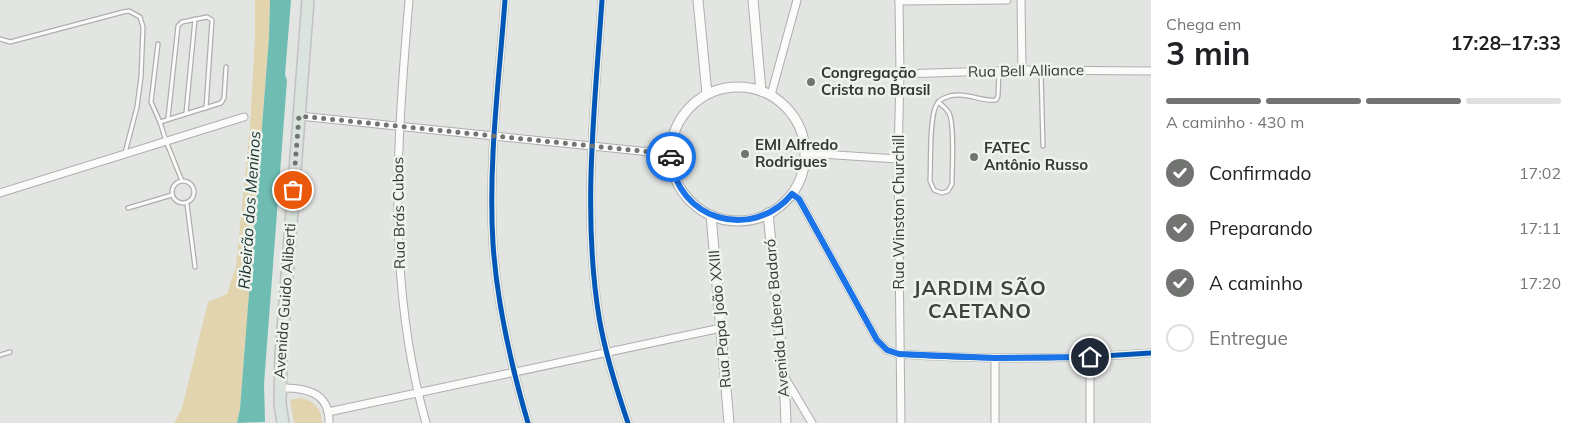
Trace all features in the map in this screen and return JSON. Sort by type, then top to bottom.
[{"type":"main road","name":"Avenida Guido Aliberti","points":[[283,423],[279,388],[308,0]]},
{"type":"street","name":"Rua Brás Cubas","points":[[409,0],[398,126],[397,200],[399,266],[405,331],[426,423]]},
{"type":"street","points":[[506,0],[495,136],[492,213],[498,285],[513,372],[528,423]]},
{"type":"street","points":[[602,0],[592,146],[590,216],[600,317],[607,352],[628,423]]},
{"type":"street","points":[[698,0],[707,94]]},
{"type":"street","points":[[753,0],[761,91]]},
{"type":"street","points":[[770,95],[797,0]]},
{"type":"street","points":[[899,1],[1007,0]]},
{"type":"street","points":[[1020,0],[1022,70]]},
{"type":"street","name":"Rua Winston Churchill","points":[[899,1],[898,159],[901,423]]},
{"type":"street","name":"Rua Bell Alliance","points":[[900,74],[1000,70],[1151,71]]},
{"type":"street","name":"Avenida Líbero Badaró","points":[[743,87],[761,91],[782,103],[792,114],[799,126],[805,152],[802,175],[792,194],[782,204],[768,213],[755,219],[736,221],[718,218],[702,210],[688,198],[677,183],[671,165],[670,154],[674,131],[682,116],[693,103],[707,94],[724,88],[743,87]]},
{"type":"street","points":[[299,116],[670,154]]},
{"type":"street","points":[[0,193],[244,117]]},
{"type":"street","points":[[805,152],[898,159]]},
{"type":"street","points":[[792,194],[799,199],[877,340],[887,350],[899,354],[995,358],[1090,357],[1151,353]]},
{"type":"street","name":"Avenida Líbero Badaró","points":[[768,213],[784,376],[786,423]]},
{"type":"street","name":"Rua Papa João XXIII","points":[[711,215],[729,423]]},
{"type":"street","points":[[328,412],[721,328]]},
{"type":"street","points":[[1090,357],[1090,423]]},
{"type":"street","points":[[994,423],[995,358]]},
{"type":"street","points":[[784,376],[812,423]]},
{"type":"street","points":[[279,388],[299,388],[315,393],[324,403],[328,412],[329,423]]},
{"type":"lane","points":[[0,39],[10,42],[122,12],[129,11],[140,17],[143,27],[141,77],[137,107],[125,154]]},
{"type":"lane","points":[[168,118],[178,26],[180,23],[208,17],[212,20],[206,108]]},
{"type":"lane","points":[[186,113],[195,19]]},
{"type":"lane","points":[[158,44],[151,102],[182,181]]},
{"type":"lane","points":[[160,122],[219,104],[223,100],[226,68]]},
{"type":"lane","points":[[938,102],[950,115],[952,136],[952,184],[948,191],[942,193],[934,190],[930,181],[932,121],[938,102],[943,98],[956,94],[989,101],[996,100],[1000,70]]},
{"type":"lane","points":[[1041,70],[1043,146]]},
{"type":"lane","points":[[182,181],[190,183],[195,190],[194,198],[187,204],[178,203],[172,195],[173,186],[182,181]]},
{"type":"lane","points":[[128,208],[172,195]]},
{"type":"lane","points":[[187,204],[195,267]]},
{"type":"lane","points":[[0,355],[10,352]]},
{"type":"shaded area","points":[[255,0],[270,0],[269,37],[240,409],[237,423],[174,423],[182,408],[208,302],[227,294],[236,266],[250,127]]},
{"type":"shaded area","points":[[300,398],[313,403],[319,409],[322,423],[294,423],[290,400]]},
{"type":"water","points":[[270,0],[291,0],[285,75],[287,80],[264,384],[265,422],[237,423],[240,409],[269,37]]},
{"type":"cycle path","points":[[505,0],[493,153],[493,244],[506,334],[528,423]]},
{"type":"cycle path","points":[[602,0],[593,119],[591,238],[601,330],[611,370],[628,423]]},
{"type":"cycle path","points":[[792,194],[799,199],[877,340],[887,350],[899,354],[994,358],[1088,357],[1151,353]]},
{"type":"way so far","points":[[293,190],[299,116],[670,154],[671,157]]},
{"type":"place","name":"Congregação Crista no Brasil","points":[[811,82]]},
{"type":"place","name":"EMI Alfredo Rodrigues","points":[[745,154]]},
{"type":"place","name":"FATEC Antônio Russo","points":[[974,157]]},
{"type":"district","name":"JARDIM SÃO CAETANO","points":[[980,300]]},
{"type":"route","points":[[671,157],[671,165],[677,183],[688,198],[702,210],[718,218],[736,221],[755,219],[772,212],[792,194],[799,199],[877,340],[887,350],[899,354],[995,358],[1090,357]]},
{"type":"water label","name":"Ribeirão dos Meninos","points":[[249,210]]}]
